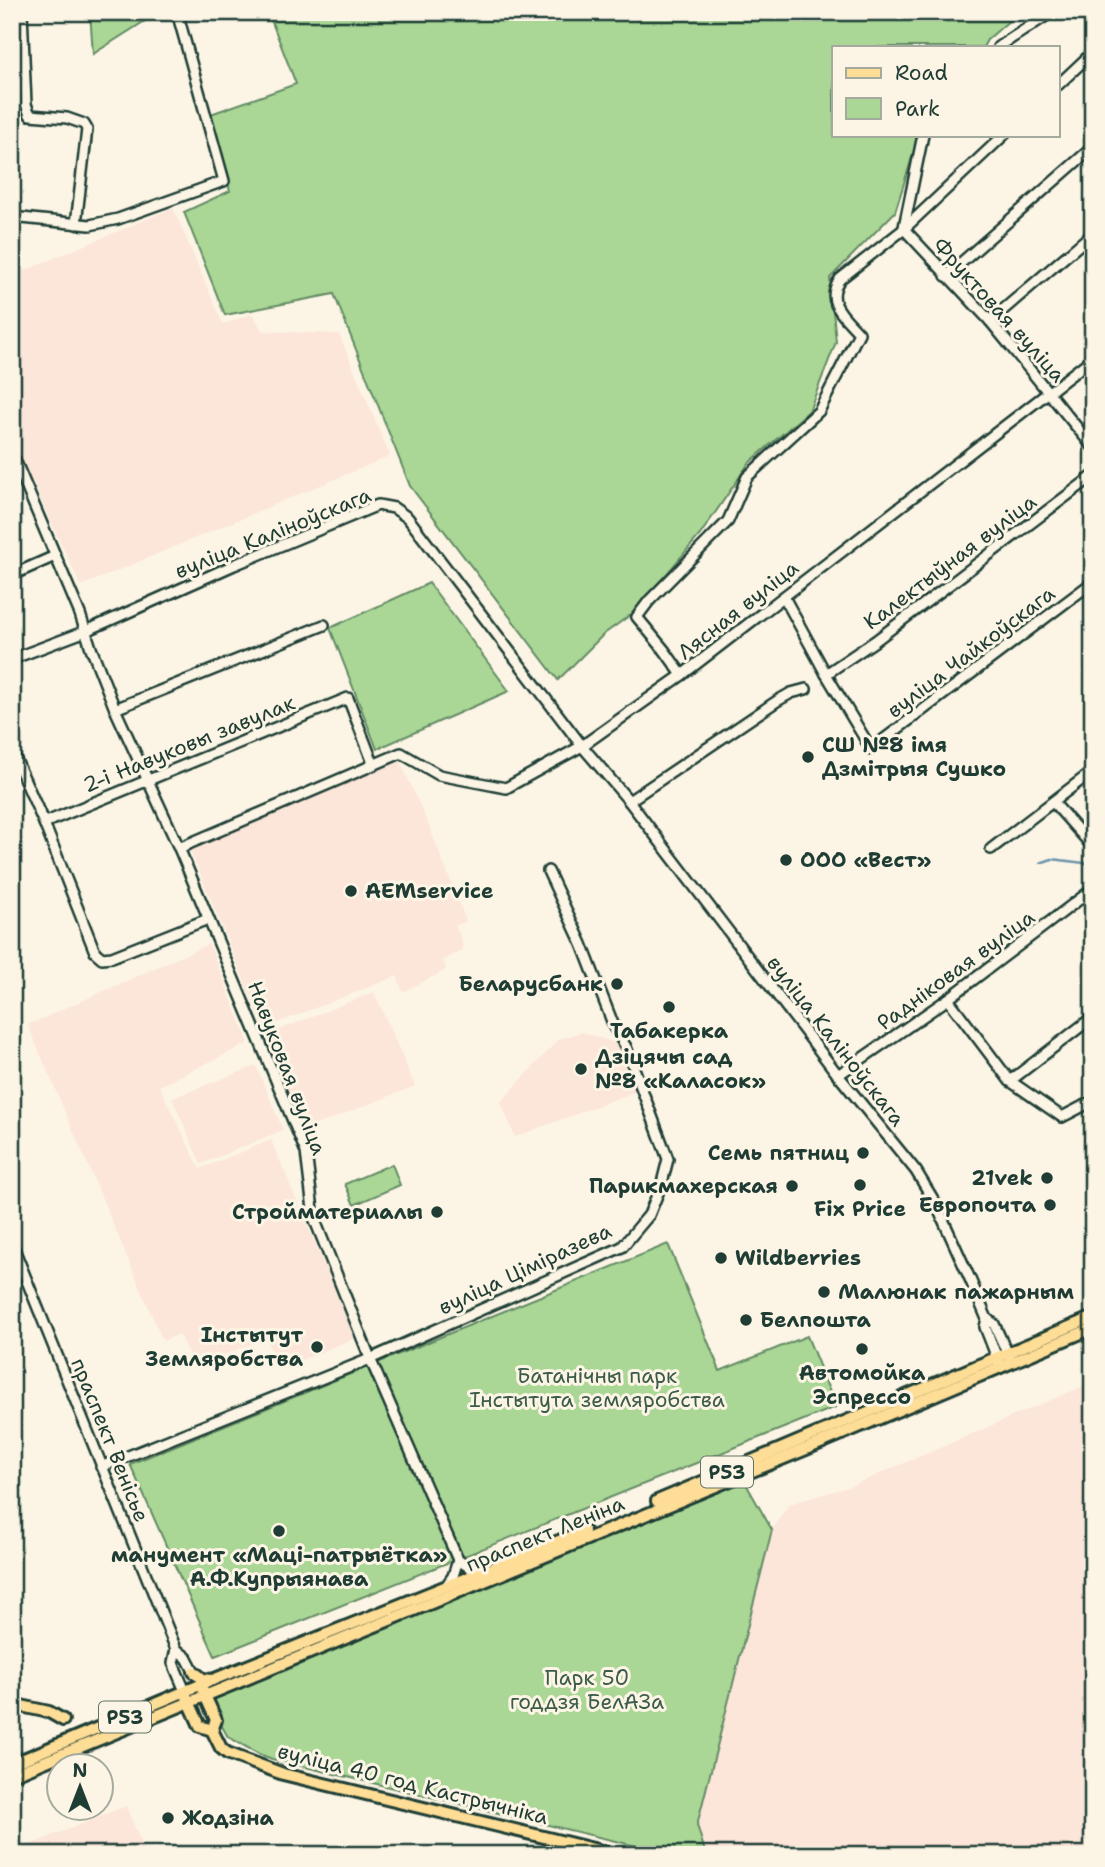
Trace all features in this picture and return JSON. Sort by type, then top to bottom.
[{"type":"main road","name":"праспект Леніна","points":[[202,1690],[212,1680],[998,1362],[1093,1317]]},
{"type":"main road","name":"праспект Леніна","points":[[1010,1357],[1093,1328]]},
{"type":"main road","name":"праспект Леніна","points":[[12,1764],[806,1449],[998,1362]]},
{"type":"main road","points":[[194,1672],[203,1679],[212,1680]]},
{"type":"main road","points":[[202,1690],[216,1720],[212,1730]]},
{"type":"main road","name":"праспект Леніна","points":[[12,1775],[187,1696]]},
{"type":"main road","name":"вуліца 40 год Кастрычніка","points":[[187,1696],[200,1726],[212,1730],[221,1748],[227,1753],[283,1774],[618,1855]]},
{"type":"main road","points":[[12,1704],[49,1712],[62,1720]]},
{"type":"street","points":[[22,12],[26,104],[30,115],[67,118],[84,124],[87,129],[76,224]]},
{"type":"street","points":[[12,217],[90,225],[118,219],[224,181],[177,12]]},
{"type":"street","points":[[1000,46],[1052,12]]},
{"type":"street","points":[[1060,83],[1093,52]]},
{"type":"street","points":[[904,229],[923,136]]},
{"type":"street","points":[[682,675],[637,617],[649,601],[728,521],[747,477],[820,411],[859,333],[834,302],[833,289],[858,264],[904,229],[1003,136]]},
{"type":"street","points":[[946,276],[1093,147]]},
{"type":"street","name":"Фруктовая вуліца","points":[[904,229],[990,321],[1093,447]]},
{"type":"street","points":[[990,321],[1093,233]]},
{"type":"street","name":"Лясная вуліца","points":[[179,848],[401,753],[439,775],[506,788],[582,746],[682,675],[1093,358]]},
{"type":"street","name":"Навуковая вуліца","points":[[14,461],[86,631],[115,709],[179,848],[306,1152],[314,1218],[370,1359],[458,1560]]},
{"type":"street","name":"Калектыўная вуліца","points":[[826,674],[875,641],[1093,476]]},
{"type":"street","name":"вуліца Каліноўскага","points":[[12,659],[86,631],[378,505],[394,508],[408,518],[582,746],[629,801],[838,1075],[916,1171],[928,1189],[987,1319],[994,1324],[1010,1357]]},
{"type":"street","points":[[12,575],[55,556]]},
{"type":"street","name":"вуліца Чайкоўскага","points":[[826,674],[871,749],[1093,582]]},
{"type":"street","points":[[784,597],[826,674]]},
{"type":"street","points":[[115,709],[324,625]]},
{"type":"street","points":[[629,801],[777,701],[791,693],[807,689]]},
{"type":"street","name":"2-і Навуковы завулак","points":[[44,823],[348,698],[373,763]]},
{"type":"street","points":[[12,751],[95,952],[103,958],[112,957],[208,919]]},
{"type":"street","points":[[991,849],[1093,771]]},
{"type":"street","points":[[1053,802],[1093,847]]},
{"type":"street","name":"вуліца Ціміразева","points":[[101,1467],[370,1359],[622,1247],[649,1215],[668,1159],[626,1046],[615,1029],[582,944],[548,872]]},
{"type":"street","name":"Радніковая вуліца","points":[[838,1075],[948,999],[1093,889]]},
{"type":"street","points":[[948,999],[1010,1081],[1062,1117],[1093,1101]]},
{"type":"street","points":[[1010,1081],[1093,1017]]},
{"type":"street","name":"праспект Венісье","points":[[12,1244],[176,1649],[187,1658],[202,1690]]},
{"type":"street","name":"вуліца Каліноўскага","points":[[987,1319],[985,1327],[998,1362]]},
{"type":"street","points":[[446,1586],[457,1570],[458,1560],[472,1569],[484,1571]]},
{"type":"street","name":"праспект Венісье","points":[[176,1649],[173,1663],[187,1696]]},
{"type":"shaded area","points":[[173,208],[223,324],[252,314],[263,331],[339,334],[390,456],[81,586],[17,449],[12,451],[12,276]]},
{"type":"shaded area","points":[[398,757],[429,826],[466,921],[455,926],[462,941],[462,951],[443,960],[446,970],[403,992],[397,976],[264,1028],[189,847]]},
{"type":"shaded area","points":[[209,944],[249,1043],[159,1086],[200,1169],[271,1140],[355,1338],[279,1369],[266,1338],[194,1367],[179,1334],[163,1341],[28,1025]]},
{"type":"shaded area","points":[[374,992],[415,1086],[306,1129],[264,1036]]},
{"type":"shaded area","name":"Дзіцячы сад №8 «Каласок»","points":[[581,1032],[618,1044],[639,1090],[515,1137],[501,1102],[558,1040]]},
{"type":"shaded area","points":[[256,1066],[283,1130],[201,1164],[172,1098]]},
{"type":"shaded area","points":[[1093,1382],[1093,1855],[726,1855],[706,1850],[697,1825],[772,1530],[789,1504],[849,1487]]},
{"type":"shaded area","points":[[126,1806],[146,1855],[12,1855],[12,1852],[86,1822],[116,1822],[116,1810]]},
{"type":"green space","points":[[90,12],[159,12],[93,54]]},
{"type":"green space","points":[[268,12],[1019,12],[984,46],[832,46],[832,136],[919,136],[895,212],[830,278],[836,342],[809,411],[749,463],[700,535],[633,613],[604,634],[558,680],[410,486],[334,294],[225,315],[184,212],[230,191],[208,115],[296,84]]},
{"type":"green space","points":[[429,583],[509,691],[377,749],[330,628]]},
{"type":"green space","points":[[392,1164],[400,1185],[354,1205],[345,1184]]},
{"type":"green space","name":"Батанічны парк Інстытута земляробства","points":[[668,1244],[720,1371],[807,1336],[836,1407],[215,1656],[130,1464]]},
{"type":"green space","name":"Парк 50 годдзя БелАЗа","points":[[741,1475],[772,1530],[697,1825],[706,1855],[674,1855],[272,1759],[228,1737],[214,1712],[213,1704],[217,1696]]},
{"type":"waterway","points":[[1040,863],[1052,859],[1092,864]]},
{"type":"place","name":"СШ №8 імя Дзмітрыя Сушко","points":[[808,757]]},
{"type":"place","name":"ООО «Вест»","points":[[786,860]]},
{"type":"place","name":"AEMservice","points":[[351,891]]},
{"type":"place","name":"Беларусбанк","points":[[617,984]]},
{"type":"place","name":"Табакерка","points":[[669,1007]]},
{"type":"place","name":"Дзіцячы сад №8 «Каласок»","points":[[581,1069]]},
{"type":"place","name":"Семь пятниц","points":[[863,1153]]},
{"type":"place","name":"21vek","points":[[1047,1178]]},
{"type":"place","name":"Fix Price","points":[[860,1185]]},
{"type":"place","name":"Парикмахерская","points":[[792,1186]]},
{"type":"place","name":"Европочта","points":[[1050,1205]]},
{"type":"place","name":"Стройматериалы","points":[[437,1212]]},
{"type":"place","name":"Wildberries","points":[[721,1258]]},
{"type":"place","name":"Малюнак пажарным","points":[[824,1292]]},
{"type":"place","name":"Белпошта","points":[[746,1320]]},
{"type":"place","name":"Інстытут Земляробства","points":[[317,1347]]},
{"type":"place","name":"Автомойка Эспрессо","points":[[862,1349]]},
{"type":"place","name":"манумент «Маці-патрыётка» А.Ф.Купрыянава","points":[[279,1531]]},
{"type":"place","name":"Жодзіна","points":[[168,1818]]}]
